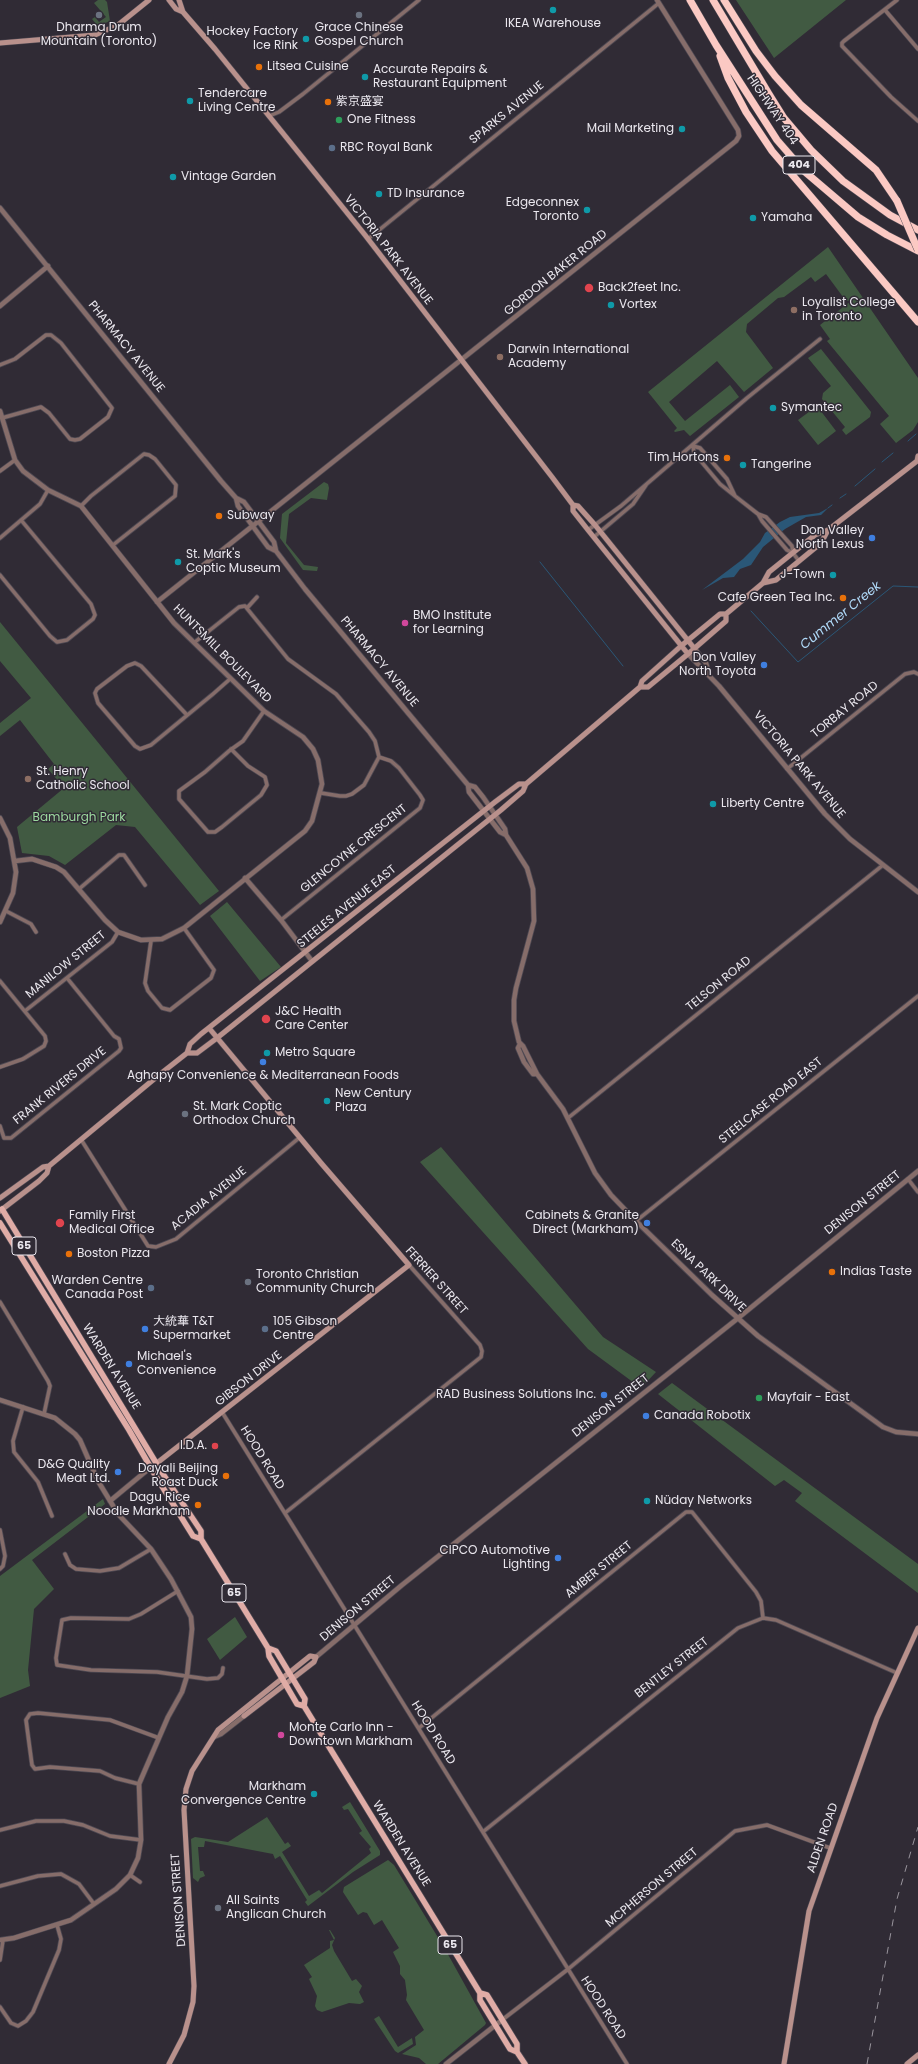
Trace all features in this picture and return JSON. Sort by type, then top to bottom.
[{"type":"highway","name":"HIGHWAY 404","points":[[690,0],[777,140],[804,171],[858,217],[887,236],[918,251]]},
{"type":"highway","name":"HIGHWAY 404","points":[[713,0],[776,106],[811,150],[843,181],[890,215],[918,230]]},
{"type":"highway","points":[[724,0],[756,51],[801,106],[876,170],[897,201],[918,251]]},
{"type":"highway","points":[[716,44],[728,78],[746,112],[772,151],[918,322]]},
{"type":"highway","points":[[906,224],[918,224]]},
{"type":"main road","points":[[0,43],[95,35],[120,24],[149,0]]},
{"type":"main road","name":"VICTORIA PARK AVENUE","points":[[169,0],[176,9],[183,12]]},
{"type":"main road","name":"VICTORIA PARK AVENUE","points":[[179,0],[183,12],[368,239],[573,505],[578,506],[595,525],[694,648]]},
{"type":"main road","name":"STEELES AVENUE EAST","points":[[187,1053],[197,1053],[217,1038],[495,815],[524,791],[526,784],[640,687],[642,681],[688,640],[720,614],[726,614],[763,583],[769,572],[815,535],[828,530],[918,459]]},
{"type":"main road","name":"VICTORIA PARK AVENUE","points":[[573,505],[573,511],[688,654]]},
{"type":"main road","name":"STEELES AVENUE EAST","points":[[763,583],[776,580],[821,543],[828,530]]},
{"type":"main road","name":"STEELES AVENUE EAST","points":[[640,687],[648,687],[688,654],[726,621],[726,614]]},
{"type":"main road","name":"STEELES AVENUE EAST","points":[[0,1198],[43,1167],[49,1166],[82,1141],[187,1053],[190,1044],[209,1028],[306,953],[490,806],[519,784],[526,784]]},
{"type":"main road","name":"FERRIER STREET","points":[[209,1028],[299,1138],[409,1265]]},
{"type":"main road","name":"STEELES AVENUE EAST","points":[[1,1209],[39,1181],[47,1173],[49,1166]]},
{"type":"main road","name":"WARDEN AVENUE","points":[[1,1209],[157,1463],[201,1531],[201,1539],[268,1648],[269,1656],[297,1704],[304,1706]]},
{"type":"main road","name":"WARDEN AVENUE","points":[[0,1223],[193,1536],[201,1539]]},
{"type":"main road","name":"GIBSON DRIVE","points":[[157,1463],[409,1265]]},
{"type":"main road","points":[[109,1398],[118,1398]]},
{"type":"main road","name":"ALDEN ROAD","points":[[784,2064],[809,1912],[830,1848],[877,1718],[918,1628]]},
{"type":"main road","name":"WARDEN AVENUE","points":[[268,1648],[276,1651],[289,1672],[305,1699],[304,1706],[480,1993],[480,2000],[495,2025],[510,2049],[517,2052],[525,2064]]},
{"type":"main road","name":"DENISON STREET","points":[[169,2064],[184,2035],[193,2002],[194,1986],[184,1800],[192,1771],[202,1752],[218,1730],[310,1656],[316,1657],[314,1662],[244,1716]]},
{"type":"main road","name":"WARDEN AVENUE","points":[[480,1993],[487,1995],[517,2044],[517,2052]]},
{"type":"main road","points":[[907,2064],[918,2055]]},
{"type":"street","points":[[269,116],[278,112],[303,94],[419,0]]},
{"type":"street","points":[[897,0],[844,41],[842,46],[890,97],[918,121]]},
{"type":"street","name":"SPARKS AVENUE","points":[[368,239],[658,2]]},
{"type":"street","name":"GORDON BAKER ROAD","points":[[158,602],[736,141],[739,136],[738,130],[658,2]]},
{"type":"street","points":[[885,10],[918,49]]},
{"type":"street","name":"PHARMACY AVENUE","points":[[0,208],[236,498],[244,502],[274,542],[276,551]]},
{"type":"street","points":[[0,306],[48,266]]},
{"type":"street","points":[[0,364],[15,359],[46,335],[51,335],[61,343],[112,408],[108,417],[75,440],[70,439],[49,413],[41,408],[2,418]]},
{"type":"street","points":[[588,530],[621,506],[648,481],[693,446],[747,398],[820,339]]},
{"type":"street","name":"HUNTSMILL BOULEVARD","points":[[0,411],[15,460],[30,478],[48,490],[81,506],[174,623],[264,711],[302,737],[313,749],[321,768],[322,784],[321,793],[312,821],[305,831],[184,928],[170,936],[151,941],[141,940],[118,932],[105,920],[64,872],[48,863],[32,859],[15,861]]},
{"type":"street","points":[[693,446],[694,453],[720,484],[758,514],[766,517],[792,546],[793,553]]},
{"type":"street","points":[[693,446],[700,448],[720,471],[735,496]]},
{"type":"street","points":[[81,506],[91,496],[144,454],[155,459],[176,485],[175,496],[113,545]]},
{"type":"street","points":[[0,471],[15,460]]},
{"type":"street","points":[[594,538],[633,504],[648,481]]},
{"type":"street","points":[[0,538],[40,504],[48,490]]},
{"type":"street","name":"PHARMACY AVENUE","points":[[236,498],[238,506],[268,547],[276,551],[468,785],[470,792],[484,811]]},
{"type":"street","points":[[758,514],[767,528],[787,550],[793,553],[799,561]]},
{"type":"street","points":[[0,575],[50,636],[57,642],[67,640],[93,619],[95,615],[91,604],[21,520]]},
{"type":"street","points":[[247,608],[257,597]]},
{"type":"street","points":[[195,642],[240,607],[247,608],[288,659],[336,694],[375,741],[379,757],[364,785],[352,794],[340,796],[321,793]]},
{"type":"street","name":"VICTORIA PARK AVENUE","points":[[694,648],[706,663],[709,674]]},
{"type":"street","name":"VICTORIA PARK AVENUE","points":[[688,654],[700,668],[709,674],[820,809],[841,830],[918,892]]},
{"type":"street","points":[[187,715],[141,666],[135,663],[127,666],[97,688],[95,693],[98,703],[134,746],[140,749],[145,748],[187,715],[230,678]]},
{"type":"street","name":"TORBAY ROAD","points":[[787,769],[905,674],[914,672],[918,674]]},
{"type":"street","points":[[231,749],[248,766],[265,777],[267,785],[261,795],[222,827],[215,832],[208,832],[179,800],[179,791],[231,749],[243,740],[264,711]]},
{"type":"street","name":"GLENCOYNE CRESCENT","points":[[281,920],[420,808],[423,800],[399,768],[391,761],[379,757]]},
{"type":"street","name":"PHARMACY AVENUE","points":[[468,785],[475,787],[495,815]]},
{"type":"street","name":"ESNA PARK DRIVE","points":[[484,811],[500,832],[506,835]]},
{"type":"street","name":"ESNA PARK DRIVE","points":[[495,815],[526,868],[531,879],[534,900],[534,921],[514,1000],[514,1021],[520,1044],[524,1046],[537,1074],[563,1109],[595,1173],[611,1195],[636,1221],[738,1319],[805,1371],[878,1424],[896,1432],[918,1434]]},
{"type":"street","points":[[0,818],[10,838],[15,861],[14,886],[6,911],[0,922]]},
{"type":"street","points":[[79,889],[115,856],[120,854],[124,855],[145,884]]},
{"type":"street","name":"TELSON ROAD","points":[[568,1118],[883,865]]},
{"type":"street","points":[[245,878],[281,920],[312,961]]},
{"type":"street","points":[[6,911],[31,924],[36,932]]},
{"type":"street","points":[[151,941],[144,983],[148,991],[162,1008],[170,1010],[211,978],[214,970],[184,928]]},
{"type":"street","name":"MANILOW STREET","points":[[25,1011],[112,942],[118,932]]},
{"type":"street","name":"FRANK RIVERS DRIVE","points":[[0,1126],[4,1138],[11,1138],[121,1048],[120,1039],[114,1036],[67,978]]},
{"type":"street","points":[[0,981],[45,1036],[45,1044],[23,1059],[0,1067]]},
{"type":"street","points":[[0,989],[4,986]]},
{"type":"street","name":"STEELCASE ROAD EAST","points":[[636,1221],[918,996]]},
{"type":"street","name":"ACADIA AVENUE","points":[[82,1141],[148,1246],[156,1247],[176,1239],[299,1138]]},
{"type":"street","name":"DENISON STREET","points":[[316,1657],[353,1625],[738,1319],[918,1171]]},
{"type":"street","points":[[908,1179],[918,1192]]},
{"type":"street","name":"FERRIER STREET","points":[[285,1514],[480,1357],[482,1350],[480,1345],[409,1265]]},
{"type":"street","points":[[0,1302],[50,1386],[44,1414]]},
{"type":"street","points":[[0,1400],[44,1414],[63,1422],[78,1437],[98,1481],[110,1501],[121,1518],[151,1549],[178,1591],[191,1617],[191,1642],[187,1676],[180,1698],[168,1717],[139,1784],[141,1840],[138,1858],[130,1875],[116,1889],[71,1920],[2,1940],[0,1960]]},
{"type":"street","points":[[23,1407],[13,1441],[14,1452],[38,1482],[52,1516]]},
{"type":"street","name":"HOOD ROAD","points":[[222,1412],[353,1625],[484,1831],[567,1970],[627,2064]]},
{"type":"street","points":[[110,1501],[157,1463]]},
{"type":"street","name":"AMBER STREET","points":[[419,1728],[686,1512],[692,1512],[756,1592],[761,1600],[763,1618]]},
{"type":"street","points":[[0,1530],[5,1561],[0,1569]]},
{"type":"street","points":[[65,1554],[70,1565],[76,1569],[100,1571],[119,1568],[151,1549]]},
{"type":"street","points":[[178,1591],[141,1614],[128,1620],[64,1618],[60,1623],[56,1661],[59,1667],[91,1670],[138,1670],[213,1679],[222,1674],[223,1668]]},
{"type":"street","points":[[763,1618],[776,1620],[897,1673]]},
{"type":"street","name":"BENTLEY STREET","points":[[484,1831],[738,1628],[763,1618]]},
{"type":"street","points":[[139,1784],[115,1778],[100,1771],[50,1767],[35,1769],[32,1765],[26,1720],[30,1714],[38,1712],[110,1720],[159,1738]]},
{"type":"street","name":"DENISON STREET","points":[[214,1737],[221,1734],[244,1716]]},
{"type":"street","points":[[0,1830],[21,1824],[52,1820],[83,1825],[110,1836],[141,1840]]},
{"type":"street","name":"MCPHERSON STREET","points":[[502,2020],[567,1970],[735,1831],[767,1825],[830,1848]]},
{"type":"street","points":[[0,1886],[38,1876],[61,1874],[78,1884],[86,1891],[94,1904]]},
{"type":"street","points":[[130,1875],[140,1882]]},
{"type":"street","points":[[0,2007],[11,2023],[18,2026],[26,2021],[33,2012],[59,1950],[61,1939],[57,1925]]},
{"type":"street","points":[[446,2064],[502,2020]]},
{"type":"green space","points":[[98,0],[105,0],[107,2],[110,21],[98,26],[92,19],[95,17],[99,22],[106,17],[94,3]]},
{"type":"green space","points":[[736,0],[846,0],[774,58]]},
{"type":"green space","points":[[828,247],[918,378],[918,422],[913,430],[896,443],[880,424],[889,416],[827,341],[830,339],[820,325],[851,301],[846,301],[826,274],[815,282],[811,277],[784,297],[778,298],[747,324],[746,332],[773,368],[744,392],[717,361],[669,402],[685,421],[730,385],[739,397],[690,436],[684,430],[675,432],[674,431],[677,428],[648,392]]},
{"type":"green space","points":[[821,349],[871,412],[870,417],[846,435],[842,430],[845,427],[822,399],[823,393],[831,386],[808,358]]},
{"type":"green space","points":[[817,406],[836,431],[818,445],[798,420]]},
{"type":"green space","points":[[324,482],[328,484],[329,488],[327,500],[311,498],[289,514],[286,543],[304,565],[318,567],[317,571],[303,570],[280,538],[282,514]]},
{"type":"green space","name":"Bamburgh Park","points":[[0,622],[219,891],[200,905],[135,827],[116,825],[65,865],[49,856],[22,853],[17,827],[64,788],[48,769],[54,764],[20,720],[0,736],[0,723],[31,698],[0,661]]},
{"type":"green space","points":[[227,902],[281,967],[260,981],[210,916]]},
{"type":"green space","points":[[441,1147],[603,1337],[656,1372],[641,1388],[588,1349],[420,1162]]},
{"type":"green space","points":[[672,1383],[918,1564],[918,1593],[795,1501],[802,1493],[784,1480],[775,1486],[658,1394]]},
{"type":"green space","points":[[103,1499],[105,1504],[32,1560],[54,1589],[34,1609],[28,1670],[30,1686],[0,1698],[0,1576]]},
{"type":"green space","points":[[235,1617],[247,1637],[220,1660],[207,1639]]},
{"type":"green space","points":[[350,1802],[380,1851],[380,1855],[353,1872],[308,1906],[305,1902],[307,1900],[280,1856],[275,1859],[273,1854],[205,1841],[204,1847],[198,1847],[200,1871],[203,1871],[205,1876],[200,1878],[198,1882],[193,1878],[191,1839],[195,1837],[228,1842],[267,1817],[285,1844],[288,1842],[291,1846],[282,1852],[309,1896],[319,1890],[322,1893],[371,1853],[369,1849],[371,1847],[359,1833],[362,1831],[348,1809],[344,1810],[342,1807]]},
{"type":"green space","points":[[388,1860],[394,1865],[445,1949],[486,2023],[438,2064],[426,2064],[419,2058],[402,2054],[416,2045],[415,2037],[424,2030],[406,2000],[407,1995],[405,1980],[400,1974],[400,1966],[393,1952],[399,1948],[382,1920],[374,1925],[367,1913],[363,1912],[358,1915],[343,1892],[344,1887]]},
{"type":"green space","points":[[329,1930],[335,1938],[332,1945],[334,1951],[352,1981],[356,1979],[362,1986],[359,1992],[364,2002],[360,2004],[349,2003],[322,2012],[317,2010],[315,2006],[317,1996],[309,1979],[312,1977],[304,1965],[330,1948],[330,1941],[334,1940]]},
{"type":"green space","points":[[379,2016],[398,2047],[412,2038],[413,2044],[398,2053],[395,2051],[374,2019]]},
{"type":"water","points":[[828,508],[821,515],[806,517],[785,529],[763,547],[751,565],[740,569],[734,577],[723,578],[702,590],[743,559],[760,542],[765,533],[780,522],[790,517],[819,513]]},
{"type":"waterway","points":[[908,441],[916,434]]},
{"type":"waterway","points":[[882,462],[893,453]]},
{"type":"waterway","points":[[855,486],[875,469]]},
{"type":"waterway","points":[[840,498],[846,494]]},
{"type":"waterway","points":[[828,508],[832,505]]},
{"type":"waterway","points":[[540,562],[623,666]]},
{"type":"waterway","name":"Cummer Creek","points":[[751,611],[798,662],[893,586],[918,587]]},
{"type":"railway","points":[[867,2064],[897,1899],[918,1827]]},
{"type":"place","name":"IKEA Warehouse","points":[[553,10]]},
{"type":"place","name":"Dharma Drum Mountain (Toronto)","points":[[99,15]]},
{"type":"place","name":"Grace Chinese Gospel Church","points":[[359,15]]},
{"type":"place","name":"Hockey Factory Ice Rink","points":[[306,39]]},
{"type":"place","name":"Litsea Cuisine","points":[[259,67]]},
{"type":"place","name":"Accurate Repairs & Restaurant Equipment","points":[[365,77]]},
{"type":"place","name":"Tendercare Living Centre","points":[[190,101]]},
{"type":"place","name":"紫京盛宴","points":[[328,102]]},
{"type":"place","name":"One Fitness","points":[[339,120]]},
{"type":"place","name":"Mail Marketing","points":[[682,129]]},
{"type":"place","name":"RBC Royal Bank","points":[[332,148]]},
{"type":"place","name":"Vintage Garden","points":[[173,177]]},
{"type":"place","name":"TD Insurance","points":[[379,194]]},
{"type":"place","name":"Edgeconnex Toronto","points":[[587,210]]},
{"type":"place","name":"Yamaha","points":[[753,218]]},
{"type":"place","name":"Back2feet Inc.","points":[[589,288]]},
{"type":"place","name":"Vortex","points":[[611,305]]},
{"type":"place","name":"Loyalist College in Toronto","points":[[794,310]]},
{"type":"place","name":"Darwin International Academy","points":[[500,357]]},
{"type":"place","name":"Symantec","points":[[773,408]]},
{"type":"place","name":"Tim Hortons","points":[[727,458]]},
{"type":"place","name":"Tangerine","points":[[743,465]]},
{"type":"place","name":"Subway","points":[[219,516]]},
{"type":"place","name":"Don Valley North Lexus","points":[[872,538]]},
{"type":"place","name":"St. Mark's Coptic Museum","points":[[178,562]]},
{"type":"place","name":"J-Town","points":[[833,575]]},
{"type":"place","name":"Cafe Green Tea Inc.","points":[[843,598]]},
{"type":"place","name":"BMO Institute for Learning","points":[[405,623]]},
{"type":"place","name":"Don Valley North Toyota","points":[[764,665]]},
{"type":"place","name":"St. Henry Catholic School","points":[[28,779]]},
{"type":"place","name":"Liberty Centre","points":[[713,804]]},
{"type":"place","name":"J&C Health Care Center","points":[[266,1019]]},
{"type":"place","name":"Metro Square","points":[[267,1053]]},
{"type":"place","name":"Aghapy Convenience & Mediterranean Foods","points":[[263,1062]]},
{"type":"place","name":"New Century Plaza","points":[[327,1101]]},
{"type":"place","name":"St. Mark Coptic Orthodox Church","points":[[185,1114]]},
{"type":"place","name":"Family First Medical Office","points":[[60,1223]]},
{"type":"place","name":"Cabinets & Granite Direct (Markham)","points":[[647,1223]]},
{"type":"place","name":"Boston Pizza","points":[[69,1254]]},
{"type":"place","name":"Indias Taste","points":[[832,1272]]},
{"type":"place","name":"Toronto Christian Community Church","points":[[248,1282]]},
{"type":"place","name":"Warden Centre Canada Post","points":[[151,1288]]},
{"type":"place","name":"大統華 T&T Supermarket","points":[[145,1329]]},
{"type":"place","name":"105 Gibson Centre","points":[[265,1329]]},
{"type":"place","name":"Michael's Convenience","points":[[129,1364]]},
{"type":"place","name":"RAD Business Solutions Inc.","points":[[604,1395]]},
{"type":"place","name":"Mayfair - East","points":[[759,1398]]},
{"type":"place","name":"Canada Robotix","points":[[646,1416]]},
{"type":"place","name":"I.D.A.","points":[[215,1446]]},
{"type":"place","name":"D&G Quality Meat Ltd.","points":[[118,1472]]},
{"type":"place","name":"Dayali Beijing Roast Duck","points":[[226,1476]]},
{"type":"place","name":"Nüday Networks","points":[[647,1501]]},
{"type":"place","name":"Dagu Rice Noodle Markham","points":[[198,1505]]},
{"type":"place","name":"CIPCO Automotive Lighting","points":[[558,1558]]},
{"type":"place","name":"Monte Carlo Inn - Downtown Markham","points":[[281,1735]]},
{"type":"place","name":"Markham Convergence Centre","points":[[314,1794]]},
{"type":"place","name":"All Saints Anglican Church","points":[[218,1908]]}]
